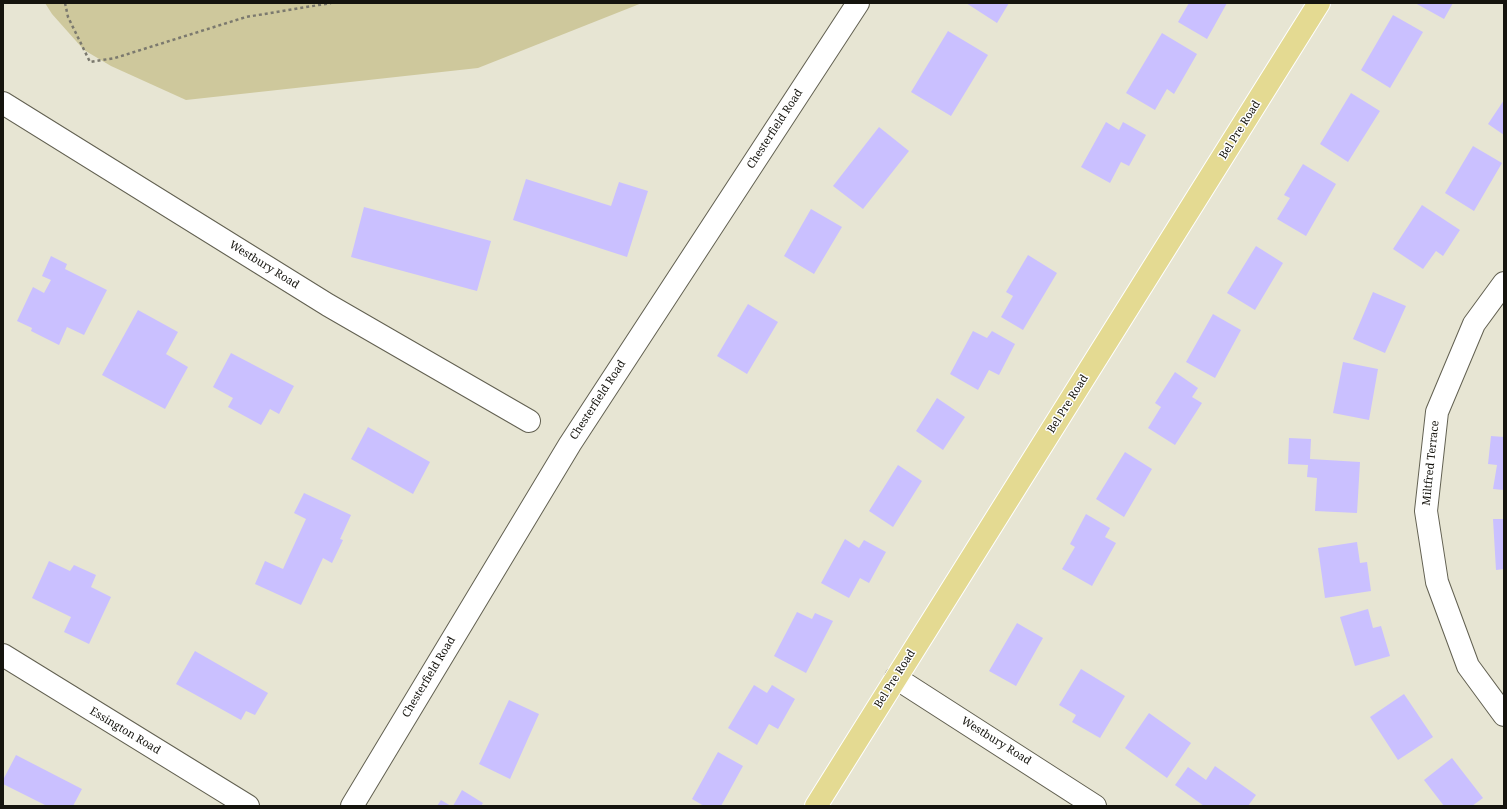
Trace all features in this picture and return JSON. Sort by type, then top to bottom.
[{"type":"main road","name":"Bel Pre Road","points":[[816,806],[1319,3]]},
{"type":"street","name":"Chesterfield Road","points":[[352,806],[570,444],[858,3]]},
{"type":"street","name":"Westbury Road","points":[[3,103],[328,305],[529,421]]},
{"type":"street","name":"Miltfred Terrace","points":[[1504,283],[1474,324],[1437,412],[1426,511],[1437,582],[1468,666],[1504,715]]},
{"type":"street","name":"Essington Road","points":[[3,655],[248,806]]},
{"type":"street","name":"Westbury Road","points":[[896,678],[1094,806]]},
{"type":"path","points":[[65,3],[68,17],[90,62],[116,58],[246,17],[331,3]]},
{"type":"shaded area","points":[[45,3],[642,3],[478,68],[186,100],[111,66],[84,50],[52,14]]},
{"type":"building","points":[[966,3],[1009,3],[997,23]]},
{"type":"building","points":[[1189,3],[1227,3],[1207,39],[1178,22]]},
{"type":"building","points":[[1415,3],[1453,3],[1444,19]]},
{"type":"building","points":[[1393,15],[1423,32],[1390,88],[1361,70]]},
{"type":"building","points":[[948,31],[988,55],[951,116],[911,92]]},
{"type":"building","points":[[1162,33],[1197,54],[1174,94],[1167,89],[1155,110],[1126,93]]},
{"type":"building","points":[[1351,93],[1380,111],[1348,162],[1320,144]]},
{"type":"building","points":[[1504,100],[1504,135],[1488,124]]},
{"type":"building","points":[[1106,122],[1119,130],[1123,122],[1146,135],[1129,166],[1121,162],[1110,183],[1081,167]]},
{"type":"building","points":[[879,127],[909,151],[863,209],[833,186]]},
{"type":"building","points":[[1473,146],[1502,163],[1474,211],[1445,193]]},
{"type":"building","points":[[1303,164],[1336,184],[1306,236],[1277,219],[1290,198],[1284,195]]},
{"type":"building","points":[[526,179],[611,206],[619,182],[648,191],[627,257],[513,220]]},
{"type":"building","points":[[1422,205],[1460,230],[1443,256],[1436,251],[1423,269],[1393,249]]},
{"type":"building","points":[[364,207],[491,241],[477,291],[351,257]]},
{"type":"building","points":[[811,209],[842,227],[814,274],[784,256]]},
{"type":"building","points":[[1256,246],[1283,263],[1255,310],[1227,293]]},
{"type":"building","points":[[1028,255],[1057,273],[1023,330],[1001,317],[1013,296],[1006,292]]},
{"type":"building","points":[[51,256],[67,264],[65,269],[107,290],[84,335],[67,327],[59,345],[31,331],[32,328],[17,321],[33,287],[44,293],[51,280],[42,276]]},
{"type":"building","points":[[1373,292],[1406,306],[1385,353],[1353,339]]},
{"type":"building","points":[[748,304],[778,322],[747,374],[717,356]]},
{"type":"building","points":[[138,310],[178,332],[166,354],[188,367],[165,409],[102,375]]},
{"type":"building","points":[[1213,314],[1241,330],[1215,378],[1186,362]]},
{"type":"building","points":[[973,331],[987,338],[992,331],[1015,344],[999,375],[989,370],[978,390],[950,374]]},
{"type":"building","points":[[231,353],[294,386],[279,414],[270,409],[261,425],[228,407],[233,398],[213,387]]},
{"type":"building","points":[[1343,362],[1378,369],[1369,420],[1333,413]]},
{"type":"building","points":[[1175,372],[1198,388],[1192,397],[1202,403],[1175,445],[1148,428],[1161,407],[1155,403]]},
{"type":"building","points":[[937,398],[965,417],[943,450],[916,431]]},
{"type":"building","points":[[368,427],[430,462],[413,494],[351,459]]},
{"type":"building","points":[[1491,436],[1504,437],[1504,490],[1493,489],[1497,465],[1488,464]]},
{"type":"building","points":[[1289,438],[1311,439],[1310,459],[1360,462],[1357,513],[1315,511],[1317,478],[1307,477],[1308,465],[1288,464]]},
{"type":"building","points":[[1125,452],[1152,469],[1124,517],[1096,499]]},
{"type":"building","points":[[898,465],[922,481],[893,527],[869,511]]},
{"type":"building","points":[[304,493],[351,515],[340,539],[343,540],[332,563],[323,558],[301,605],[255,584],[265,561],[283,569],[306,519],[294,513]]},
{"type":"building","points":[[1086,514],[1110,528],[1105,537],[1116,543],[1092,586],[1062,569],[1075,547],[1070,544]]},
{"type":"building","points":[[1493,519],[1504,519],[1504,569],[1496,570]]},
{"type":"building","points":[[845,539],[859,548],[864,540],[886,552],[869,583],[860,578],[849,598],[821,583]]},
{"type":"building","points":[[1357,542],[1360,563],[1367,562],[1371,591],[1325,598],[1318,548]]},
{"type":"building","points":[[49,561],[70,571],[74,565],[96,575],[91,587],[111,597],[89,644],[64,632],[71,617],[32,598]]},
{"type":"building","points":[[1368,609],[1373,628],[1381,626],[1390,656],[1355,666],[1340,617]]},
{"type":"building","points":[[797,612],[812,619],[815,613],[833,621],[806,673],[774,656]]},
{"type":"building","points":[[1017,623],[1043,638],[1016,686],[989,671]]},
{"type":"building","points":[[195,651],[268,693],[255,715],[246,711],[241,720],[176,684]]},
{"type":"building","points":[[1081,669],[1125,696],[1100,738],[1072,722],[1076,715],[1059,705]]},
{"type":"building","points":[[754,685],[767,693],[772,685],[795,699],[778,729],[769,724],[757,745],[728,728]]},
{"type":"building","points":[[1404,694],[1433,737],[1398,760],[1370,717]]},
{"type":"building","points":[[509,700],[539,714],[510,779],[479,764]]},
{"type":"building","points":[[1149,713],[1191,743],[1167,778],[1125,748]]},
{"type":"building","points":[[718,752],[743,766],[721,806],[704,806],[692,799]]},
{"type":"building","points":[[16,755],[82,789],[73,806],[47,806],[3,784],[3,780]]},
{"type":"building","points":[[1452,758],[1483,798],[1472,806],[1444,806],[1424,780]]},
{"type":"building","points":[[1215,766],[1256,795],[1248,806],[1204,806],[1175,785],[1188,767],[1206,780]]},
{"type":"building","points":[[462,790],[483,803],[481,806],[453,806]]},
{"type":"building","points":[[441,800],[451,806],[437,806]]}]
